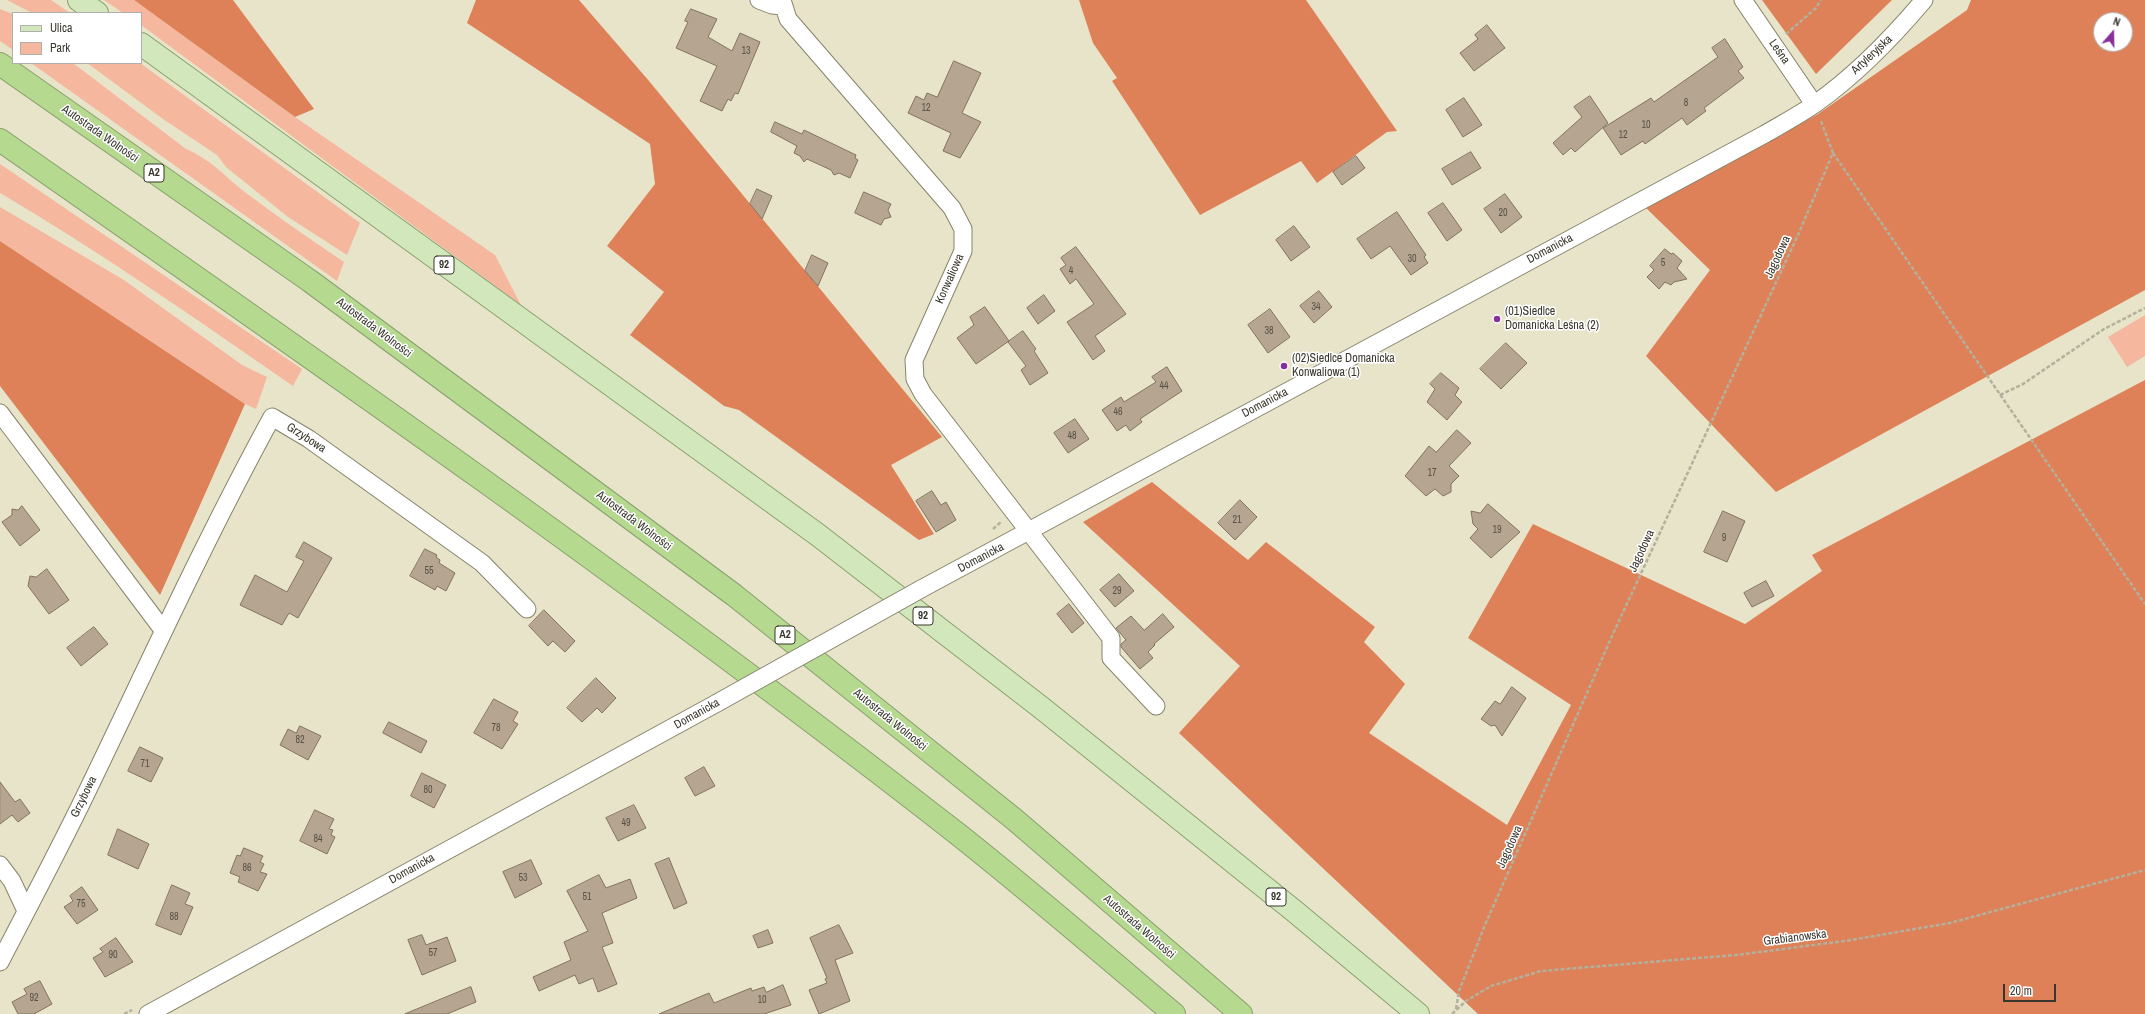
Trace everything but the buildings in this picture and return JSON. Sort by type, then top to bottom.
[{"type":"highway","name":"Autostrada Wolności","points":[[0,64],[310,281],[734,595],[1014,819],[1241,1014]]},
{"type":"highway","points":[[0,140],[529,512],[714,649],[961,837],[1174,1014]]},
{"type":"main road","points":[[79,0],[96,12]]},
{"type":"main road","name":"92","points":[[142,45],[818,535],[1048,713],[1293,910],[1418,1014]]},
{"type":"street","points":[[759,0],[772,6],[783,3]]},
{"type":"street","name":"Leśna","points":[[1743,0],[1814,104]]},
{"type":"street","name":"Artyleryjska","points":[[1814,104],[1871,57],[1903,26],[1924,0]]},
{"type":"street","name":"Konwaliowa","points":[[783,3],[788,19],[952,208],[963,229],[963,251],[914,360],[915,378],[923,394],[1111,638],[1111,658],[1156,706]]},
{"type":"street","name":"Domanicka","points":[[148,1014],[717,703],[921,589],[1029,533],[1246,413],[1765,134],[1814,104]]},
{"type":"street","points":[[0,413],[163,630]]},
{"type":"street","name":"Grzybowa","points":[[0,962],[80,805],[163,630],[237,481],[272,417],[309,439],[482,563],[527,609]]},
{"type":"street","points":[[0,865],[12,881],[26,911]]},
{"type":"path","points":[[1774,45],[1816,8],[1821,0]]},
{"type":"path","points":[[1814,104],[1833,153],[2145,604]]},
{"type":"path","name":"Jagodowa","points":[[1456,1008],[1459,991],[1485,925],[1606,651],[1798,235],[1833,153]]},
{"type":"path","points":[[2000,395],[2023,384],[2104,329],[2145,308]]},
{"type":"path","name":"Grabianowska","points":[[1452,1014],[1456,1008],[1492,986],[1541,971],[1736,955],[1845,941],[1950,923],[2145,870]]},
{"type":"green space","points":[[7,0],[51,0],[69,12],[30,12]]},
{"type":"green space","points":[[104,0],[134,0],[295,117],[495,255],[521,305],[142,26],[142,12],[122,12]]},
{"type":"green space","points":[[0,9],[12,14],[12,49],[0,41]]},
{"type":"green space","points":[[32,64],[74,64],[186,149],[211,163],[238,187],[258,202],[344,262],[337,281]]},
{"type":"green space","points":[[88,64],[141,64],[360,223],[347,255],[288,217],[226,167],[217,155],[163,119]]},
{"type":"green space","points":[[0,164],[302,369],[293,386],[185,311],[75,239],[0,193]]},
{"type":"green space","points":[[0,207],[124,280],[242,365],[267,377],[256,409],[245,404],[0,241]]},
{"type":"green space","points":[[2145,315],[2145,356],[2127,367],[2108,337]]},
{"type":"shaded area","points":[[134,0],[233,0],[314,109],[295,117]]},
{"type":"shaded area","points":[[476,0],[579,0],[649,81],[942,437],[891,465],[934,534],[919,540],[739,410],[724,406],[630,335],[664,292],[607,246],[655,184],[650,144],[467,23]]},
{"type":"shaded area","points":[[1079,0],[1306,0],[1397,131],[1387,132],[1317,183],[1301,161],[1200,215],[1112,81],[1117,78],[1093,43]]},
{"type":"shaded area","points":[[1762,0],[1892,0],[1816,74]]},
{"type":"shaded area","points":[[1971,0],[2145,0],[2145,290],[1776,492],[1646,356],[1710,270],[1646,208],[1818,114],[1967,10]]},
{"type":"shaded area","points":[[0,241],[245,404],[160,595],[0,386]]},
{"type":"shaded area","points":[[2145,380],[2145,1014],[1478,1014],[1179,733],[1240,666],[1083,522],[1152,482],[1248,560],[1266,542],[1375,627],[1364,642],[1405,684],[1369,733],[1507,825],[1571,705],[1468,638],[1533,524],[1745,624],[1822,571],[1812,555]]},
{"type":"place","name":"(01)Siedlce Domanicka Leśna (2)","points":[[1497,319]]},
{"type":"place","name":"(02)Siedlce Domanicka Konwaliowa (1)","points":[[1284,366]]}]
